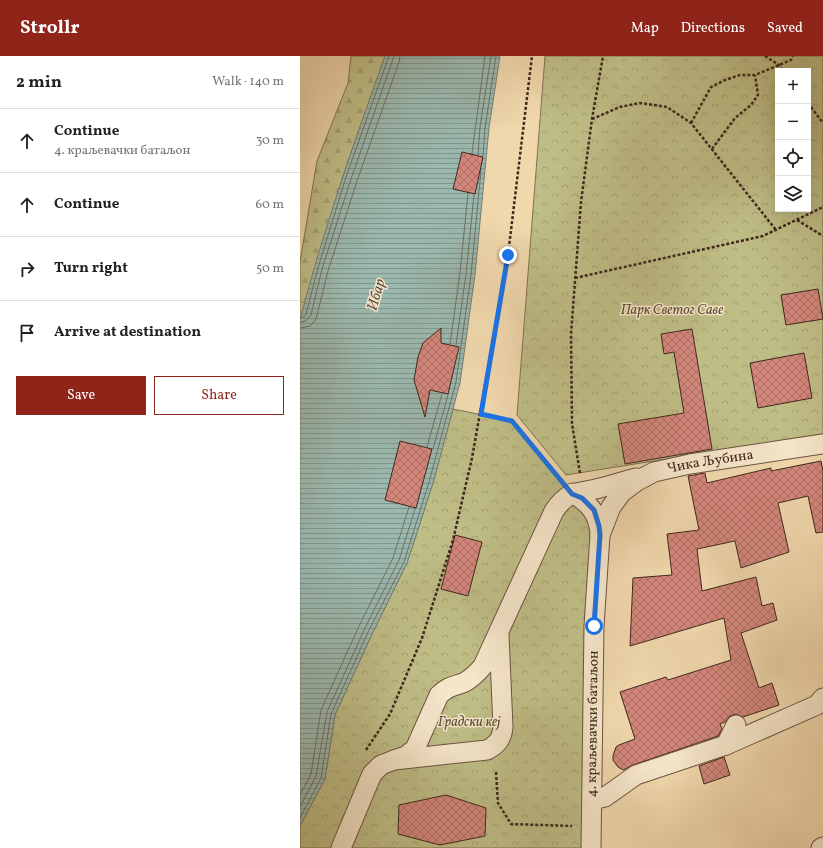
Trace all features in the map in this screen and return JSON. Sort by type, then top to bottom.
[{"type":"street","name":"Чика Љубина","points":[[611,507],[622,492],[637,481],[654,472],[690,464],[823,444]]},
{"type":"street","points":[[341,848],[372,774],[380,765],[406,756],[415,749],[439,695],[446,688],[465,682],[478,673],[483,666],[554,511],[561,502],[572,494],[654,472]]},
{"type":"street","points":[[572,494],[582,498],[594,510],[600,535]]},
{"type":"street","name":"4. краљевачки батаљон","points":[[591,848],[594,626],[600,535],[611,507]]},
{"type":"street","points":[[394,760],[487,750],[499,741],[502,735],[503,727],[499,629]]},
{"type":"street","points":[[592,800],[605,797],[636,776],[726,745],[817,705],[823,698]]},
{"type":"street","points":[[726,745],[736,725]]},
{"type":"path","points":[[363,756],[390,714],[422,638],[453,540],[481,414],[508,255],[532,56]]},
{"type":"path","points":[[578,463],[572,424],[571,334],[581,202],[592,119],[603,56]]},
{"type":"path","points":[[765,56],[780,68]]},
{"type":"path","points":[[691,123],[711,88],[724,80],[740,75],[755,75],[791,60],[793,56]]},
{"type":"path","points":[[712,149],[735,118],[751,106],[758,95],[755,75]]},
{"type":"path","points":[[592,119],[620,108],[640,103],[667,107],[691,123],[776,230]]},
{"type":"path","points":[[809,104],[823,123]]},
{"type":"path","points":[[576,278],[763,236],[823,207]]},
{"type":"path","points":[[797,220],[823,236]]},
{"type":"path","points":[[481,414],[512,421],[572,494]]},
{"type":"path","points":[[496,772],[498,803],[511,824],[579,826]]},
{"type":"green space","points":[[351,56],[385,56],[343,176],[300,320],[300,262],[317,161],[348,83]]},
{"type":"green space","name":"Парк Светог Саве","points":[[545,56],[823,56],[823,434],[566,475],[517,415]]},
{"type":"green space","name":"Градски кеј","points":[[453,409],[512,421],[572,493],[593,511],[590,848],[300,848],[300,826],[325,779],[335,715],[407,563],[433,483]]},
{"type":"water","name":"Ибар","points":[[385,56],[500,56],[489,128],[475,275],[460,383],[433,483],[407,563],[335,715],[325,779],[300,826],[300,320],[329,220]]},
{"type":"building","points":[[462,152],[483,157],[475,194],[453,189]]},
{"type":"building","points":[[818,289],[823,319],[786,325],[781,295]]},
{"type":"building","points":[[441,328],[441,343],[459,347],[448,394],[430,390],[425,417],[414,380],[418,357],[423,343]]},
{"type":"building","points":[[692,329],[712,449],[625,464],[618,424],[684,413],[674,352],[664,354],[661,334]]},
{"type":"building","points":[[804,353],[812,398],[758,408],[750,363]]},
{"type":"building","points":[[400,441],[432,449],[416,508],[385,500]]},
{"type":"building","points":[[821,461],[823,471],[823,532],[816,533],[808,496],[778,503],[789,552],[741,568],[735,541],[697,549],[702,591],[756,577],[762,606],[773,603],[777,620],[741,633],[759,688],[772,683],[779,705],[743,717],[736,714],[730,716],[725,722],[720,724],[722,729],[718,736],[633,765],[623,770],[618,767],[613,760],[616,747],[635,739],[620,692],[666,677],[668,680],[731,660],[724,618],[630,646],[633,578],[672,575],[667,534],[699,530],[688,476],[705,473],[707,483],[771,468],[771,471]]},
{"type":"building","points":[[455,535],[482,542],[468,596],[441,589]]},
{"type":"building","points":[[724,757],[730,775],[704,784],[699,766]]},
{"type":"building","points":[[446,795],[486,808],[485,836],[440,845],[398,834],[399,805]]},
{"type":"route","points":[[508,255],[481,414],[512,421],[572,494],[582,498],[594,510],[600,535],[594,626]]}]
